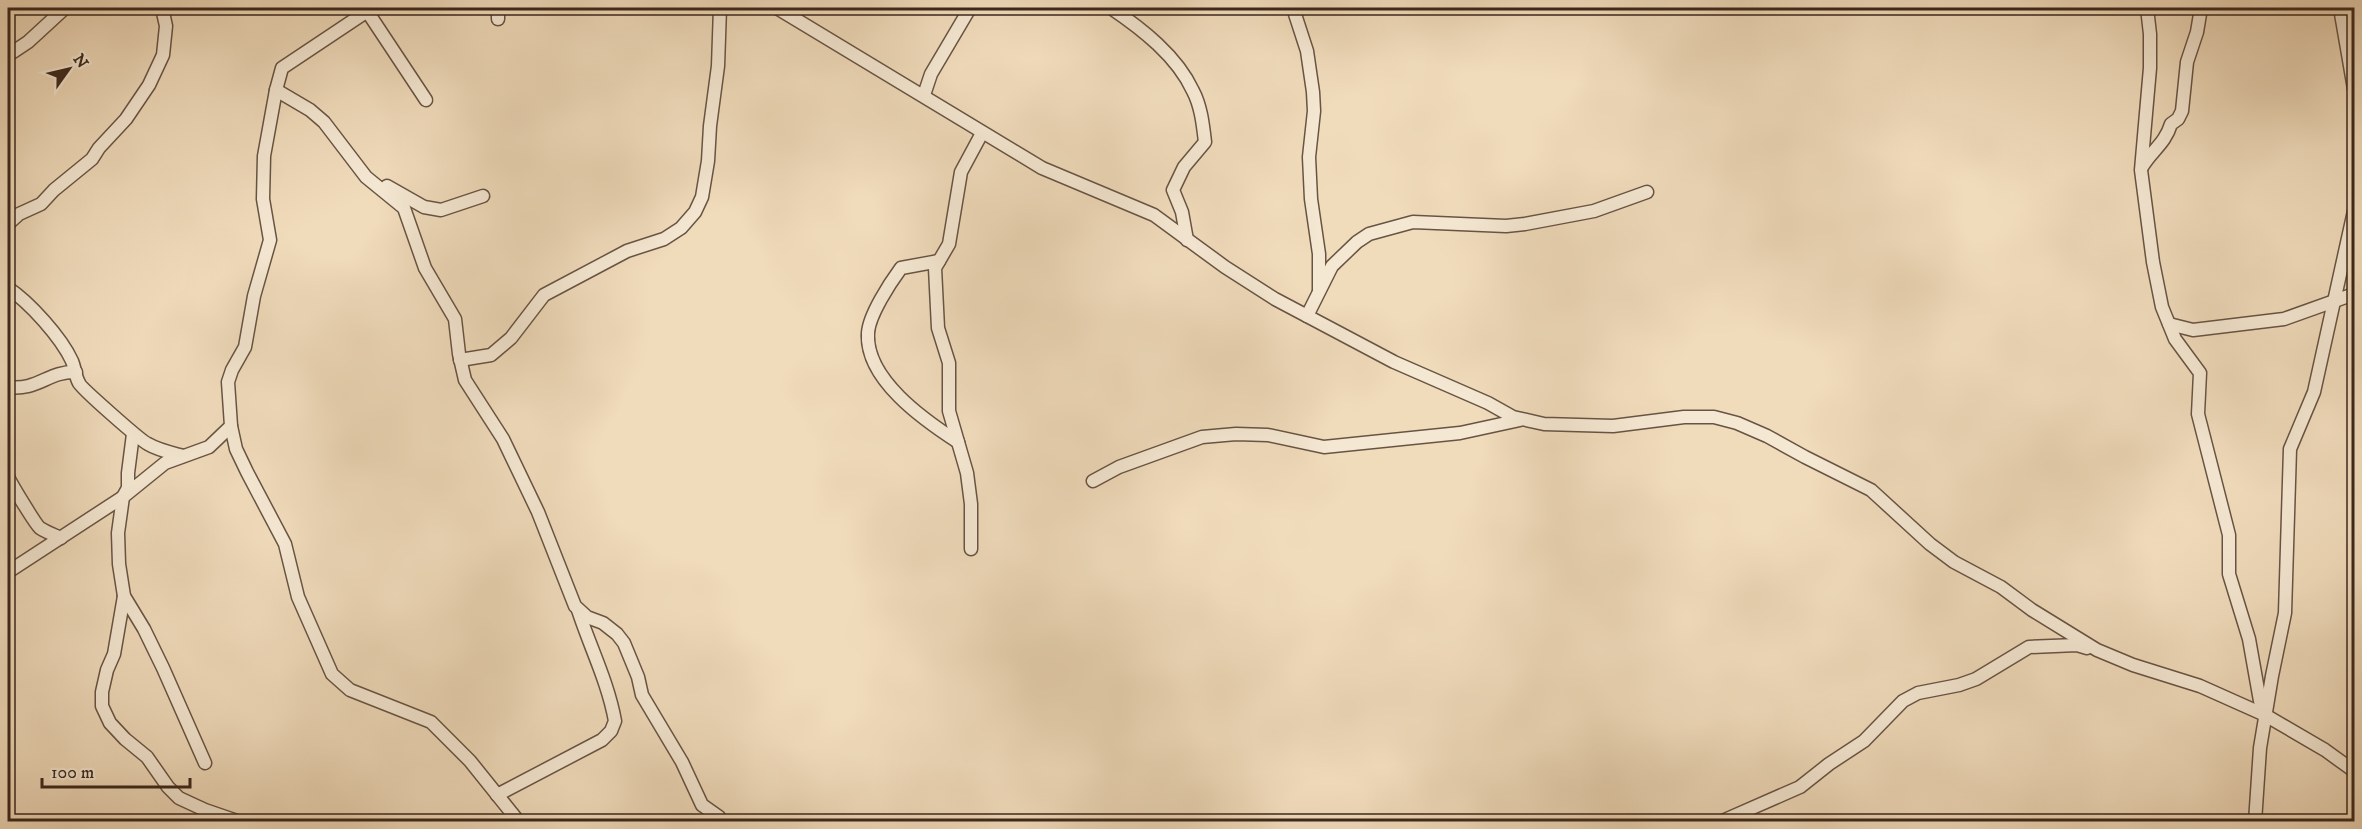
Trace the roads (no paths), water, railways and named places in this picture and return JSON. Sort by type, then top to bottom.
[{"type":"street","points":[[13,52],[28,42],[65,8]]},
{"type":"street","points":[[8,224],[20,214],[41,204],[92,159],[126,119],[149,85],[163,56],[166,26],[162,8]]},
{"type":"street","points":[[460,360],[491,355],[511,338],[544,295],[627,251],[664,239],[681,228],[695,212],[702,196],[708,161],[718,66],[720,8]]},
{"type":"street","points":[[777,8],[1042,168],[1154,215],[1275,299],[1394,362],[1522,419],[1557,426],[1613,426],[1684,417],[1714,417],[1737,423],[1871,490],[1930,544],[1954,562],[2001,587],[2032,610],[2097,650]]},
{"type":"street","points":[[924,95],[930,74],[970,8]]},
{"type":"street","points":[[1111,8],[1173,59],[1194,91],[1202,119],[1205,142],[1184,167],[1173,190],[1182,212],[1187,240]]},
{"type":"street","points":[[1293,8],[1306,51],[1313,92],[1314,111],[1309,157],[1311,199],[1319,254],[1319,291]]},
{"type":"street","points":[[2147,8],[2150,68],[2141,168],[2153,262],[2162,307],[2175,339],[2200,373],[2198,414],[2229,535],[2229,574],[2249,639],[2260,700],[2265,715]]},
{"type":"street","points":[[2141,168],[2167,137],[2171,124],[2178,119],[2182,111],[2187,62],[2197,32],[2200,8]]},
{"type":"street","points":[[2340,8],[2355,89]]},
{"type":"street","points":[[426,100],[370,9],[282,68],[264,156],[263,199],[270,240],[254,296],[245,347],[228,382],[231,426],[236,449],[285,544],[298,597],[332,674],[350,690],[431,722],[470,761],[519,822]]},
{"type":"street","points":[[276,90],[310,110],[324,122],[366,177],[404,208],[425,268],[455,319],[465,380],[503,439],[522,478],[575,606],[587,617],[603,623],[624,643],[639,677],[642,695],[682,762],[702,805],[719,817],[721,822]]},
{"type":"street","points":[[972,549],[971,504],[967,473],[949,411],[949,363],[938,328],[934,268],[949,244],[961,171],[982,133]]},
{"type":"street","points":[[366,177],[397,190],[424,207],[441,210],[483,196]]},
{"type":"street","points":[[1307,316],[1332,266],[1369,234],[1413,222],[1506,226],[1525,224],[1594,211],[1647,192]]},
{"type":"street","points":[[2255,822],[2260,748],[2285,613],[2290,448],[2314,392],[2355,211]]},
{"type":"street","points":[[939,261],[901,268],[878,306],[868,333],[872,357],[887,386],[958,442]]},
{"type":"street","points":[[8,288],[22,299],[59,340],[71,359],[79,385],[148,445],[183,456]]},
{"type":"street","points":[[2169,324],[2193,330],[2240,323],[2260,323],[2284,319],[2355,294]]},
{"type":"street","points":[[8,387],[35,385],[62,371],[76,372]]},
{"type":"street","points":[[1093,481],[1119,467],[1202,437],[1236,434],[1268,435],[1324,447],[1451,434],[1522,419]]},
{"type":"street","points":[[8,572],[123,497],[165,463],[209,447],[231,426]]},
{"type":"street","points":[[133,434],[128,488],[123,497],[118,546],[124,596],[114,654],[102,692],[102,706],[110,723],[147,757],[168,787],[179,798],[240,822]]},
{"type":"street","points":[[8,476],[11,485],[19,494],[34,522],[40,528],[61,538]]},
{"type":"street","points":[[124,596],[144,629],[163,668],[205,763]]},
{"type":"street","points":[[497,795],[602,740],[611,731],[615,721],[603,678],[588,642],[578,609]]},
{"type":"street","points":[[1720,822],[1800,787],[1864,741],[1903,701],[1918,693],[1959,685],[1976,679],[2029,647],[2077,645],[2200,686],[2265,715],[2325,750],[2355,771]]}]
